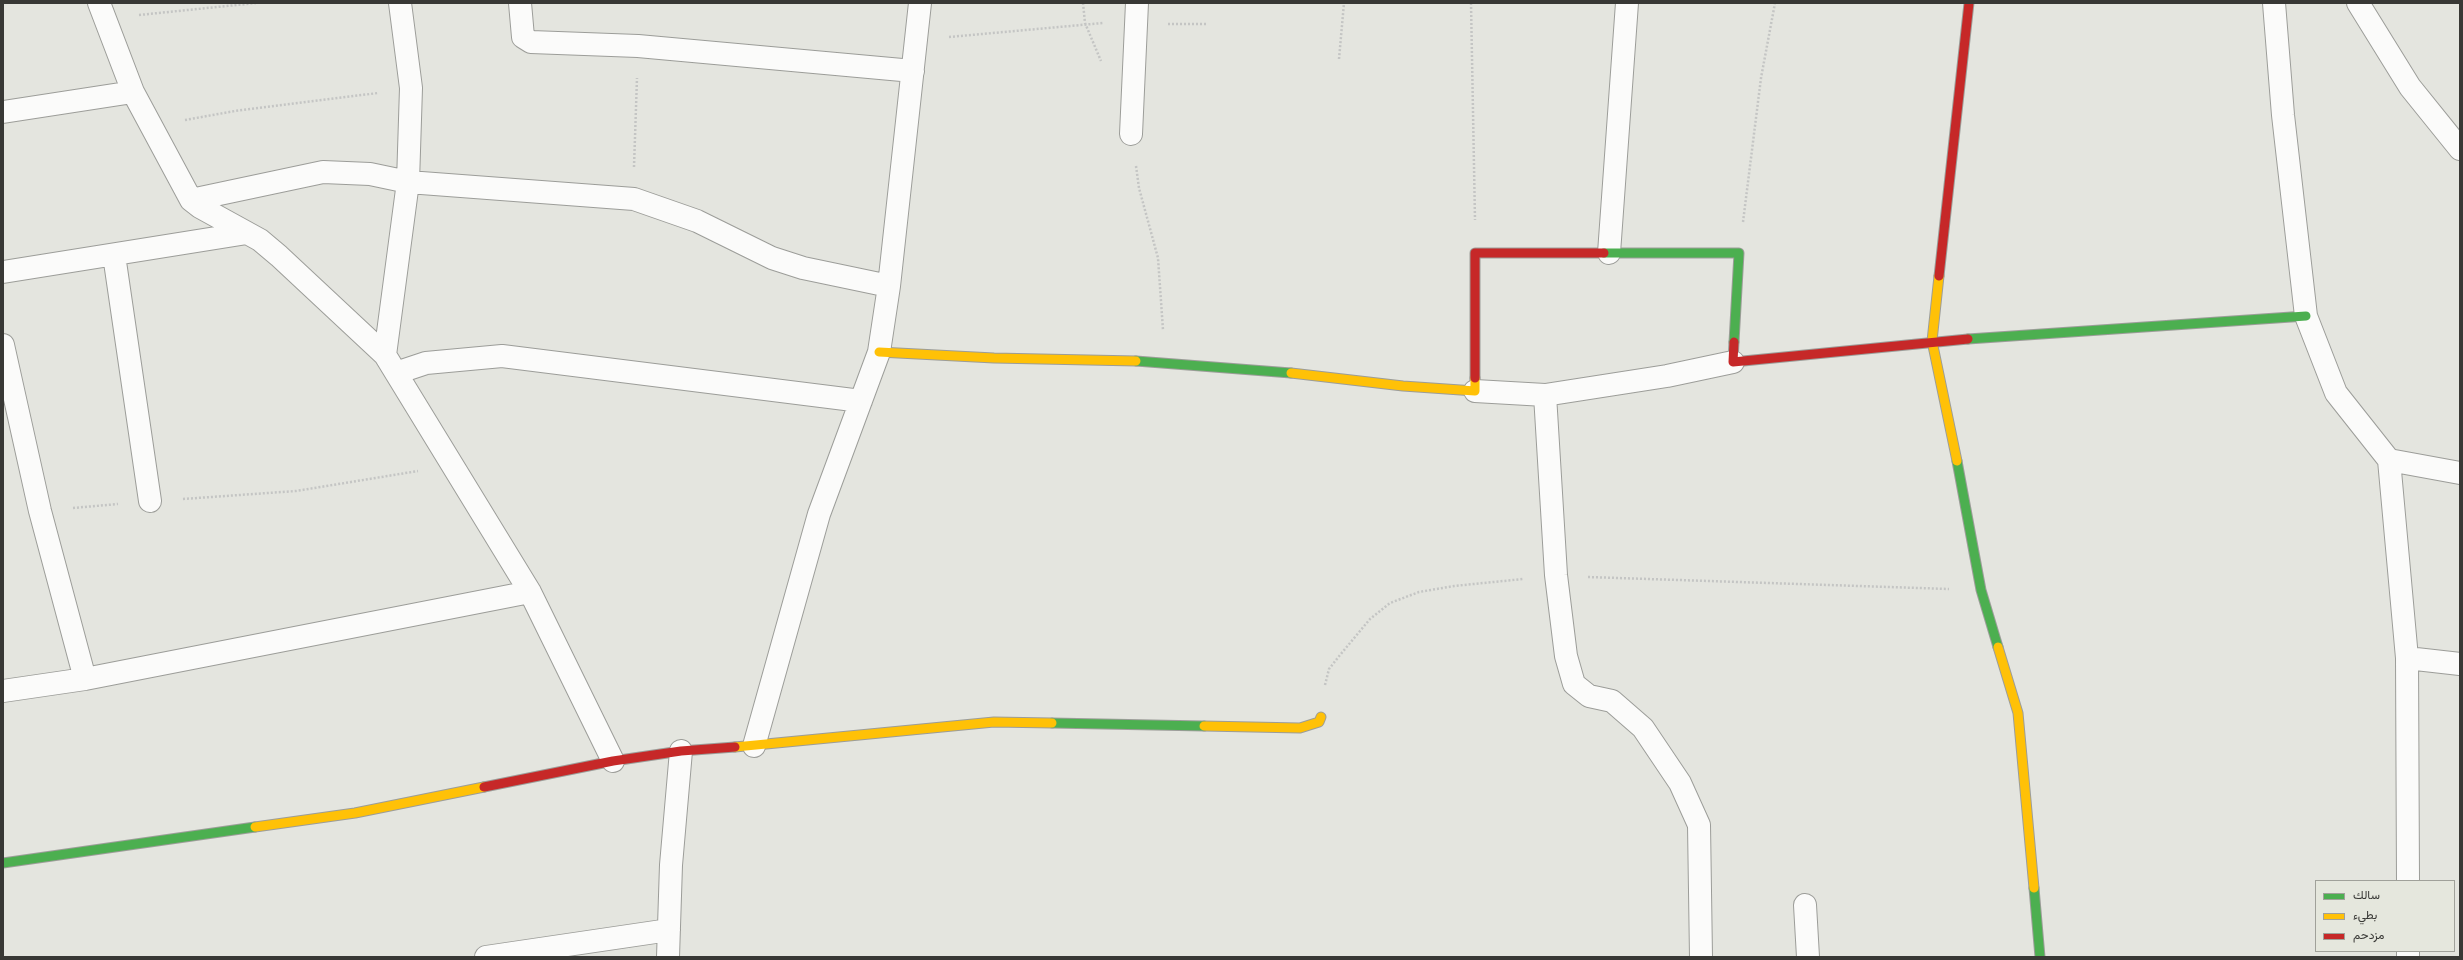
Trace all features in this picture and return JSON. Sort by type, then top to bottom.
[{"type":"street","points":[[390,364],[408,182],[411,88],[400,3]]},
{"type":"street","points":[[520,3],[522,33],[526,40],[638,46],[913,71]]},
{"type":"street","points":[[754,746],[819,514],[879,352],[889,286],[920,3]]},
{"type":"street","points":[[1609,253],[1627,3]]},
{"type":"street","points":[[1969,3],[1932,341],[1958,464],[1981,590],[2018,713],[2040,957]]},
{"type":"street","points":[[2274,3],[2283,115],[2306,316],[2336,393],[2389,460],[2407,658],[2408,880]]},
{"type":"street","points":[[2358,3],[2410,87],[2460,149]]},
{"type":"street","points":[[101,11],[133,92],[150,127],[191,200],[247,233],[280,256],[390,364],[530,592],[613,761]]},
{"type":"street","points":[[1131,134],[1136,13]]},
{"type":"street","points":[[3,112],[133,92]]},
{"type":"street","points":[[191,200],[323,172],[370,174],[408,182],[634,200],[697,221],[772,258],[803,268],[889,286]]},
{"type":"street","points":[[3,272],[247,233]]},
{"type":"street","points":[[1475,391],[1475,253],[1739,253],[1733,362]]},
{"type":"street","points":[[114,255],[150,501]]},
{"type":"street","points":[[879,352],[994,358],[1165,362],[1305,374],[1403,386],[1545,395],[1667,376],[1733,362],[1932,341],[2306,316]]},
{"type":"street","points":[[3,344],[40,511],[85,679]]},
{"type":"street","points":[[390,364],[426,363],[502,356],[861,402]]},
{"type":"street","points":[[1545,395],[1556,576],[1566,656],[1574,684],[1589,696],[1612,701],[1643,728],[1680,783],[1699,825],[1701,957]]},
{"type":"street","points":[[2389,460],[2460,473]]},
{"type":"street","points":[[3,691],[85,679],[530,592]]},
{"type":"street","points":[[2407,658],[2460,664]]},
{"type":"street","points":[[3,863],[355,813],[613,761],[681,751],[754,746],[994,722],[1300,728],[1319,722],[1321,717]]},
{"type":"street","points":[[668,957],[671,865],[681,751]]},
{"type":"street","points":[[1805,905],[1808,957]]},
{"type":"street","points":[[486,957],[539,953],[669,930]]},
{"type":"path","points":[[101,11],[256,3]]},
{"type":"path","points":[[916,40],[1085,23],[1083,3]]},
{"type":"path","points":[[1339,59],[1344,3]]},
{"type":"path","points":[[1470,3],[1475,253]]},
{"type":"path","points":[[1739,253],[1762,78],[1775,3]]},
{"type":"path","points":[[1136,13],[1208,24]]},
{"type":"path","points":[[634,200],[638,46]]},
{"type":"path","points":[[150,127],[235,111],[411,88]]},
{"type":"path","points":[[1131,134],[1139,188],[1158,258],[1165,362]]},
{"type":"path","points":[[40,511],[150,501],[296,491],[452,466]]},
{"type":"path","points":[[1321,717],[1329,669],[1370,619],[1390,603],[1419,592],[1454,586],[1556,576],[1750,584],[1981,590]]},
{"type":"traffic: fast","points":[[1604,253],[1739,253],[1734,342]]},
{"type":"traffic: fast","points":[[1968,339],[2306,316]]},
{"type":"traffic: fast","points":[[1136,361],[1291,373]]},
{"type":"traffic: fast","points":[[1957,461],[1981,590],[1998,647]]},
{"type":"traffic: fast","points":[[1052,723],[1204,726]]},
{"type":"traffic: fast","points":[[3,863],[255,827]]},
{"type":"traffic: fast","points":[[2034,888],[2040,957]]},
{"type":"traffic: slow","points":[[1939,276],[1932,341],[1957,461]]},
{"type":"traffic: slow","points":[[879,352],[994,358],[1136,361]]},
{"type":"traffic: slow","points":[[1291,373],[1403,386],[1475,391],[1475,378]]},
{"type":"traffic: slow","points":[[1998,647],[2018,713],[2034,888]]},
{"type":"traffic: slow","points":[[1204,726],[1300,728],[1319,722],[1321,717]]},
{"type":"traffic: slow","points":[[735,747],[994,722],[1052,723]]},
{"type":"traffic: slow","points":[[255,827],[355,813],[484,787]]},
{"type":"traffic: jam","points":[[1939,276],[1969,3]]},
{"type":"traffic: jam","points":[[1475,378],[1475,253],[1604,253]]},
{"type":"traffic: jam","points":[[1734,342],[1733,362],[1968,339]]},
{"type":"traffic: jam","points":[[484,787],[613,761],[681,751],[735,747]]}]
